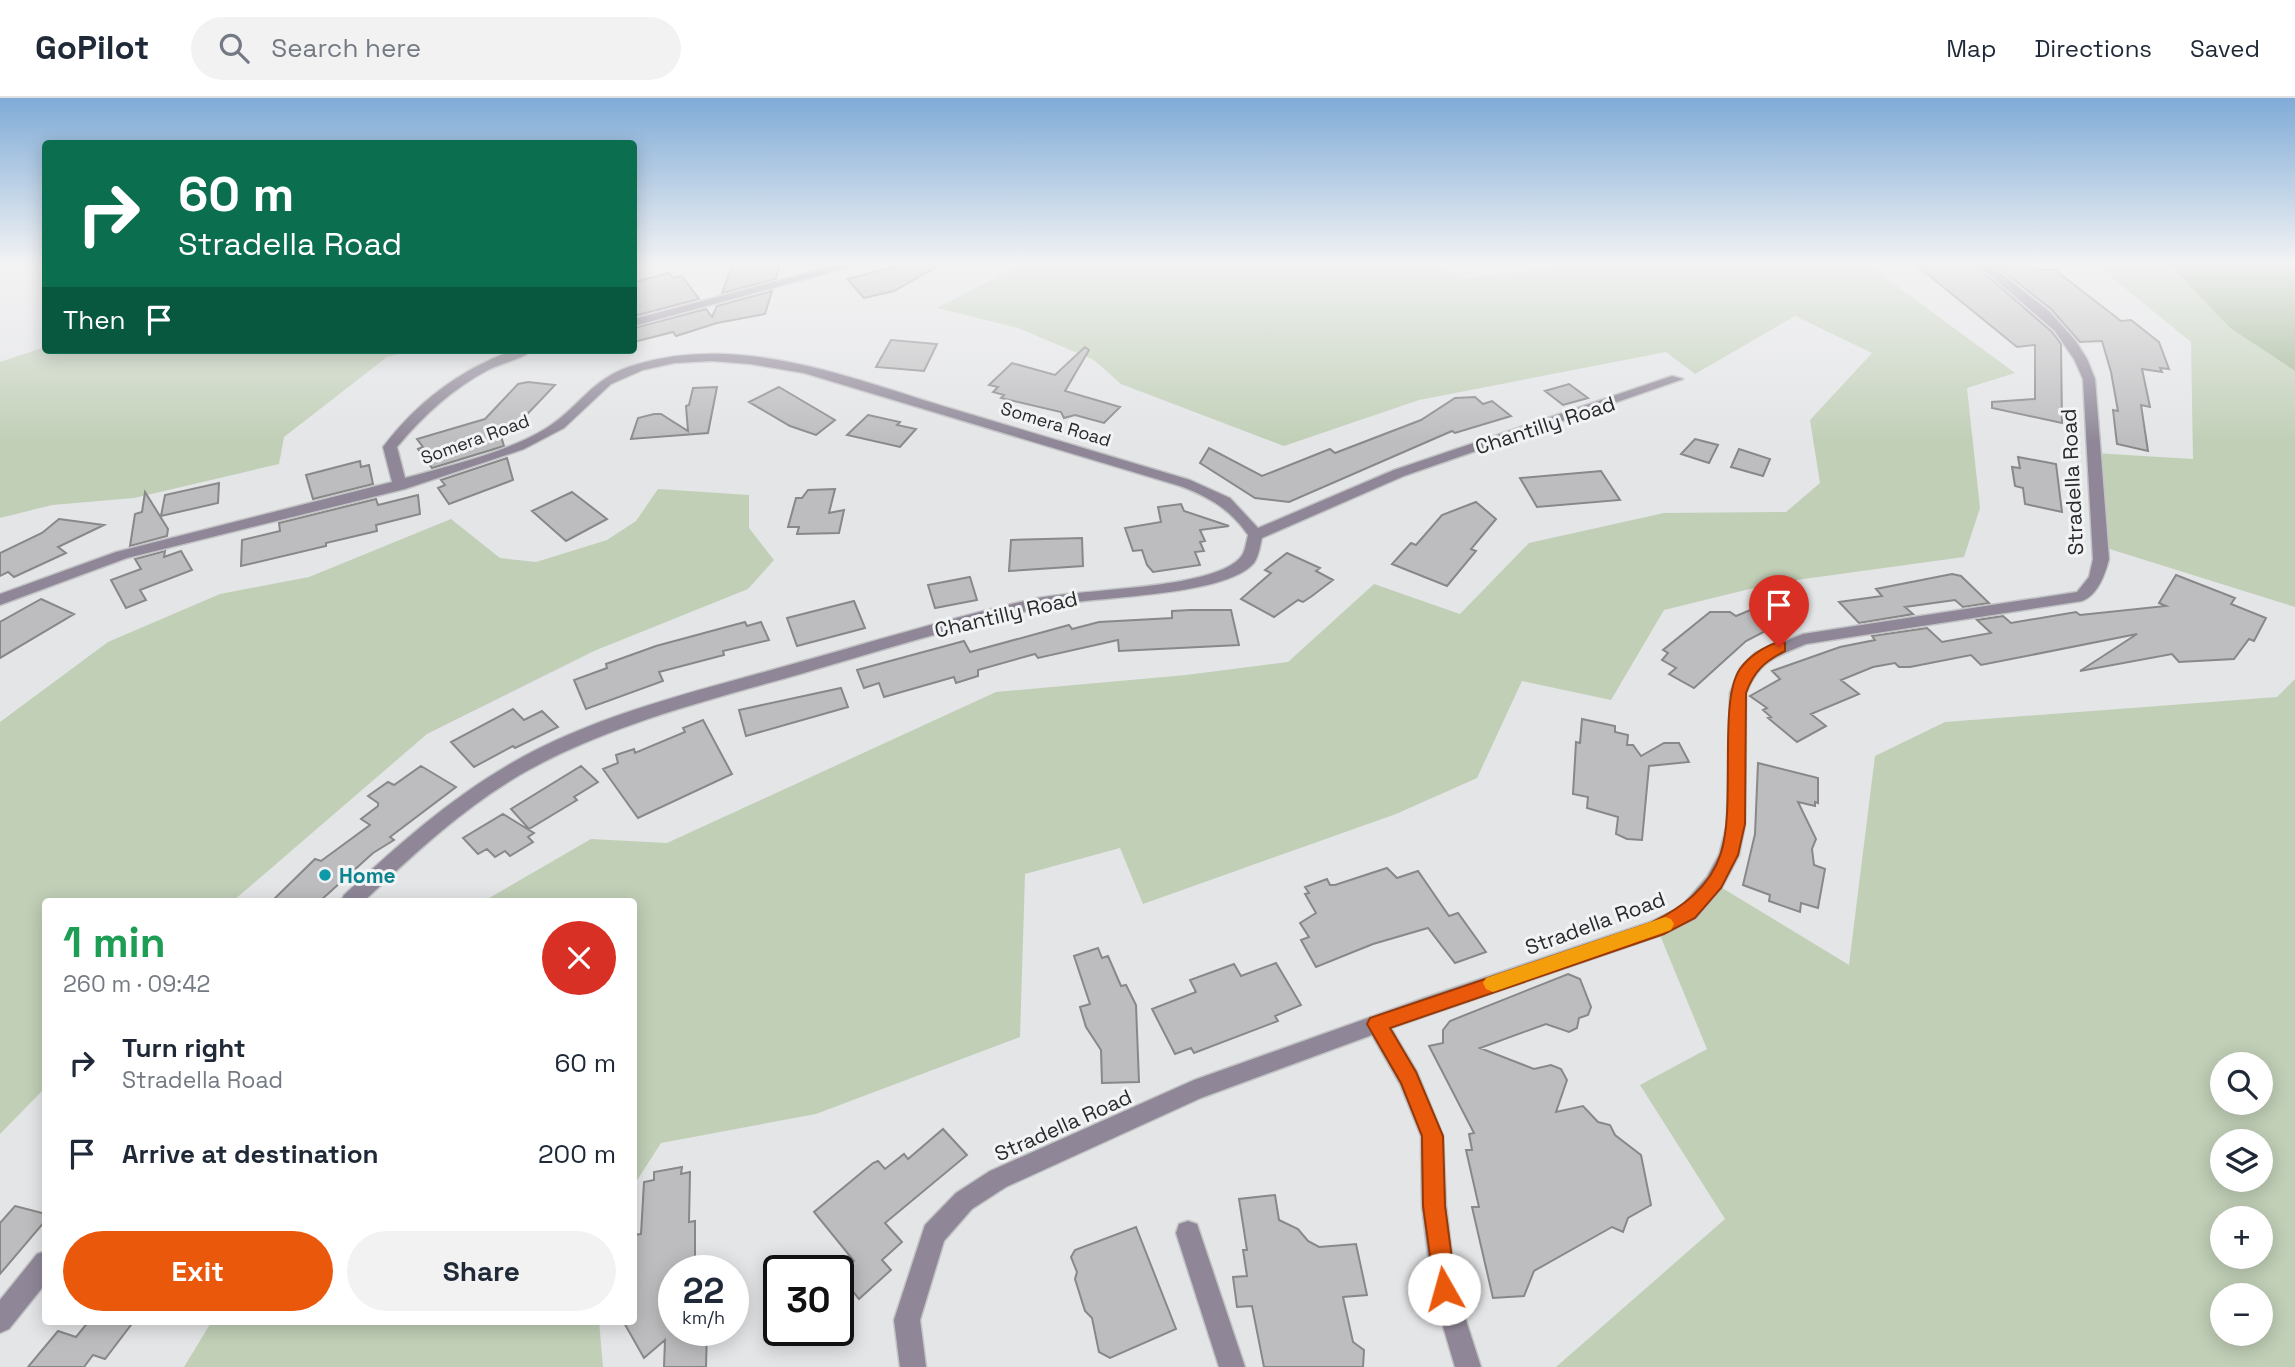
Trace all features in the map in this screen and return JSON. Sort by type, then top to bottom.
[{"type":"street","name":"Stradella Road","points":[[913,1367],[907,1320],[934,1234],[964,1200],[999,1179],[1194,1090],[1657,928],[1688,913],[1714,883],[1729,855],[1736,824],[1738,693],[1746,672],[1761,657],[1803,639],[2082,596],[2096,578],[2101,559],[2089,379],[2079,352],[2065,332],[2054,323]]},
{"type":"street","points":[[400,486],[390,447],[413,418],[464,376],[496,359],[513,354]]},
{"type":"street","name":"Somera Road","points":[[0,600],[53,576],[121,552],[195,532],[400,486],[546,434],[576,411],[595,390],[624,372],[678,360],[754,358],[807,370],[1185,483],[1220,496],[1240,511],[1255,534]]},
{"type":"street","name":"Chantilly Road","points":[[354,898],[428,829],[481,790],[553,750],[645,712],[981,617],[1055,600],[1202,582],[1233,573],[1248,561],[1255,534],[1399,473],[1677,379]]},
{"type":"street","points":[[1377,1024],[1409,1079],[1432,1136],[1434,1206],[1444,1289],[1470,1362]]},
{"type":"street","points":[[1188,1233],[1232,1367]]},
{"type":"street","points":[[0,1320],[42,1268]]},
{"type":"green space","points":[[999,323],[1783,323],[1695,374],[1666,352],[1419,400],[1284,446],[1121,384],[1094,360],[1018,328]]},
{"type":"green space","points":[[1810,323],[1947,323],[2015,373],[1967,388],[1980,508],[1964,557],[1774,583],[1664,610],[1611,700],[1522,681],[1477,778],[1396,814],[1143,904],[1120,848],[1025,874],[1020,1037],[816,1114],[661,1143],[637,1180],[637,898],[489,898],[591,839],[667,843],[996,692],[1186,675],[1288,662],[1374,584],[1460,614],[1529,543],[1664,513],[1786,512],[1820,483],[1810,420],[1872,353]]},
{"type":"green space","points":[[2168,323],[2225,323],[2295,371],[2295,607],[2100,546],[2094,453],[2193,459],[2191,342]]},
{"type":"green space","points":[[2225,323],[2295,323],[2295,371]]},
{"type":"green space","points":[[42,348],[42,354],[399,354],[387,357],[284,437],[279,464],[134,498],[52,505],[0,518],[0,362]]},
{"type":"green space","points":[[658,489],[749,495],[749,528],[774,560],[748,589],[594,651],[427,734],[236,898],[42,898],[42,1091],[0,1134],[0,722],[108,642],[220,594],[309,577],[451,519],[500,558],[536,562],[607,540],[636,521]]},
{"type":"green space","points":[[2295,679],[2295,1367],[1556,1367],[1725,1219],[1640,1085],[1707,1049],[1657,928],[1714,883],[1849,965],[1875,756],[1945,722],[2277,697]]},
{"type":"green space","points":[[210,1325],[599,1325],[603,1367],[184,1367]]},
{"type":"building","points":[[652,323],[716,323],[676,336],[673,332],[637,341],[637,327]]},
{"type":"building","points":[[1988,323],[2042,323],[2061,344],[2062,423],[1992,408],[1992,402],[2035,399],[2035,345],[2017,347]]},
{"type":"building","points":[[2063,323],[2135,323],[2159,342],[2169,369],[2160,368],[2162,372],[2142,369],[2150,407],[2141,405],[2148,451],[2117,444],[2113,410],[2118,411],[2102,341],[2080,342]]},
{"type":"building","points":[[891,340],[937,344],[924,371],[876,367]]},
{"type":"building","points":[[1085,347],[1089,350],[1065,391],[1120,407],[1104,423],[1075,415],[1064,418],[1061,412],[1001,398],[1004,395],[993,392],[998,387],[989,385],[1012,363],[1055,375]]},
{"type":"building","points":[[528,382],[555,385],[516,426],[500,433],[504,446],[432,468],[418,449],[423,447],[417,439],[485,419],[518,384]]},
{"type":"building","points":[[1569,384],[1588,398],[1563,405],[1545,391]]},
{"type":"building","points":[[717,387],[708,433],[631,439],[638,418],[654,414],[661,414],[688,431],[686,406],[689,405],[693,388]]},
{"type":"building","points":[[779,387],[835,420],[816,435],[790,426],[749,402]]},
{"type":"building","points":[[1475,397],[1483,404],[1492,401],[1511,416],[1455,433],[1452,431],[1289,502],[1255,498],[1200,463],[1209,448],[1262,476],[1330,449],[1335,453],[1421,420],[1455,398]]},
{"type":"building","points":[[868,415],[900,422],[897,425],[916,429],[900,447],[847,435]]},
{"type":"building","points":[[1695,439],[1718,445],[1709,463],[1681,454]]},
{"type":"building","points":[[1739,449],[1770,459],[1763,476],[1731,467]]},
{"type":"building","points":[[2018,457],[2056,464],[2062,512],[2025,504],[2023,488],[2015,486],[2012,467],[2020,468]]},
{"type":"building","points":[[507,458],[513,480],[449,504],[438,488],[445,485],[441,480]]},
{"type":"building","points":[[360,461],[361,467],[369,465],[373,484],[313,499],[306,475]]},
{"type":"building","points":[[1601,471],[1620,500],[1537,507],[1520,478]]},
{"type":"building","points":[[219,483],[218,503],[161,516],[165,495]]},
{"type":"building","points":[[835,489],[829,513],[844,510],[839,533],[797,534],[799,527],[788,527],[796,498],[802,498],[808,490]]},
{"type":"building","points":[[145,492],[168,529],[167,536],[130,546],[135,514],[142,512]]},
{"type":"building","points":[[572,492],[607,519],[566,541],[532,511]]},
{"type":"building","points":[[418,495],[420,514],[376,525],[377,531],[326,543],[326,546],[241,566],[242,540],[280,531],[279,523],[376,499],[378,505]]},
{"type":"building","points":[[1476,502],[1496,519],[1471,549],[1476,551],[1447,586],[1392,564],[1411,543],[1416,545],[1442,515]]},
{"type":"building","points":[[1181,504],[1184,511],[1229,526],[1200,530],[1205,541],[1200,542],[1204,551],[1195,552],[1200,565],[1153,572],[1147,565],[1142,550],[1133,551],[1125,528],[1161,522],[1158,507]]},
{"type":"building","points":[[59,519],[104,525],[58,547],[66,553],[14,577],[8,572],[0,576],[0,553],[42,533]]},
{"type":"building","points":[[1082,538],[1083,566],[1009,571],[1011,540]]},
{"type":"building","points":[[165,551],[164,557],[181,551],[192,570],[140,590],[146,600],[126,608],[111,580],[141,569],[135,559]]},
{"type":"building","points":[[1287,553],[1320,568],[1316,571],[1333,580],[1303,602],[1298,600],[1274,617],[1241,599],[1271,573],[1265,570]]},
{"type":"building","points":[[1952,574],[1961,576],[1989,603],[1963,607],[1955,600],[1905,607],[1913,614],[1859,623],[1839,602],[1882,596],[1876,589]]},
{"type":"building","points":[[2176,575],[2235,598],[2231,604],[2266,618],[2254,641],[2249,639],[2234,659],[2179,662],[2172,654],[2080,671],[2137,634],[1981,665],[1971,655],[1910,667],[1899,667],[1895,663],[1873,667],[1841,680],[1859,694],[1811,714],[1826,726],[1797,742],[1768,718],[1771,717],[1763,710],[1767,708],[1750,696],[1780,679],[1772,671],[1840,647],[1875,640],[1872,636],[1927,628],[1942,642],[1991,633],[1977,620],[2003,616],[2011,623],[2076,612],[2080,615],[2166,606],[2159,603]]},
{"type":"building","points":[[970,577],[977,600],[935,608],[928,585]]},
{"type":"building","points":[[41,599],[74,614],[0,658],[0,622]]},
{"type":"building","points":[[854,601],[865,628],[797,646],[787,618]]},
{"type":"building","points":[[1753,609],[1775,626],[1746,641],[1694,688],[1669,674],[1676,668],[1662,660],[1668,653],[1663,650],[1710,612],[1730,612],[1736,616]]},
{"type":"building","points":[[1231,610],[1239,645],[1119,651],[1118,640],[1038,658],[1035,654],[978,670],[978,676],[956,683],[954,677],[884,697],[879,683],[864,688],[857,670],[964,641],[970,652],[1069,625],[1072,629],[1099,622],[1172,618],[1172,611]]},
{"type":"building","points":[[745,622],[747,626],[761,622],[769,640],[723,651],[724,655],[659,672],[663,681],[586,709],[574,680],[607,668],[606,664],[656,646]]},
{"type":"building","points":[[841,688],[848,707],[746,736],[739,710]]},
{"type":"building","points":[[513,709],[524,720],[542,711],[558,727],[515,748],[513,746],[474,767],[451,742]]},
{"type":"building","points":[[1582,719],[1615,726],[1615,732],[1628,735],[1627,745],[1633,745],[1641,756],[1664,743],[1679,743],[1689,762],[1649,766],[1642,840],[1627,839],[1616,834],[1618,817],[1587,808],[1588,797],[1573,794],[1576,742],[1580,743]]},
{"type":"building","points":[[703,720],[732,774],[638,818],[603,769],[618,763],[616,755],[634,749],[635,753],[685,732],[683,728]]},
{"type":"building","points":[[1758,763],[1818,778],[1818,803],[1815,802],[1815,806],[1798,802],[1816,839],[1812,849],[1814,865],[1825,869],[1818,908],[1801,903],[1800,912],[1769,901],[1770,895],[1743,885],[1755,834]]},
{"type":"building","points":[[421,766],[456,787],[390,837],[394,840],[373,853],[323,898],[275,898],[315,859],[321,861],[370,825],[361,819],[378,806],[378,803],[368,796],[388,782],[394,785]]},
{"type":"building","points":[[581,766],[598,782],[574,797],[577,800],[529,829],[511,809]]},
{"type":"building","points":[[503,814],[534,833],[528,837],[533,842],[510,856],[505,851],[495,857],[487,849],[478,854],[463,838]]},
{"type":"building","points":[[1387,868],[1397,878],[1418,871],[1449,916],[1458,913],[1486,952],[1455,963],[1428,928],[1373,944],[1316,967],[1301,940],[1309,937],[1300,923],[1316,913],[1305,894],[1309,893],[1305,887],[1327,879],[1330,885],[1335,885]]},
{"type":"building","points":[[1098,948],[1102,958],[1108,956],[1121,986],[1126,985],[1136,1005],[1139,1082],[1102,1083],[1101,1050],[1086,1027],[1080,1007],[1090,1004],[1074,956]]},
{"type":"building","points":[[1276,963],[1301,1005],[1275,1016],[1278,1021],[1194,1053],[1191,1048],[1175,1054],[1152,1009],[1196,992],[1190,980],[1234,964],[1241,976]]},
{"type":"building","points":[[1568,974],[1580,979],[1591,1007],[1588,1015],[1579,1018],[1577,1028],[1569,1032],[1546,1024],[1480,1048],[1534,1069],[1551,1065],[1561,1069],[1567,1080],[1556,1112],[1583,1106],[1598,1122],[1610,1125],[1615,1135],[1641,1155],[1651,1205],[1628,1218],[1623,1232],[1612,1227],[1534,1271],[1524,1296],[1493,1298],[1472,1207],[1479,1207],[1466,1150],[1472,1150],[1469,1134],[1474,1133],[1429,1046],[1443,1043],[1443,1030],[1450,1021]]},
{"type":"building","points":[[943,1129],[967,1155],[885,1223],[902,1242],[882,1260],[891,1270],[859,1299],[854,1293],[854,1255],[849,1255],[814,1212],[873,1163],[878,1161],[885,1169],[904,1154],[908,1159]]},
{"type":"building","points":[[682,1167],[681,1174],[690,1172],[689,1222],[695,1221],[695,1255],[658,1255],[658,1346],[644,1358],[625,1325],[637,1325],[637,1235],[641,1234],[644,1182],[654,1180],[654,1172]]},
{"type":"building","points":[[1275,1195],[1279,1220],[1298,1229],[1308,1241],[1319,1247],[1356,1244],[1367,1295],[1343,1297],[1353,1342],[1364,1350],[1363,1367],[1264,1367],[1252,1306],[1237,1307],[1233,1277],[1247,1276],[1243,1250],[1247,1250],[1239,1199]]},
{"type":"building","points":[[15,1206],[42,1213],[42,1225],[0,1274],[0,1223]]},
{"type":"building","points":[[1136,1227],[1176,1329],[1110,1358],[1099,1352],[1092,1318],[1085,1311],[1071,1257],[1075,1250]]},
{"type":"building","points":[[86,1325],[131,1325],[105,1359],[93,1355],[84,1367],[28,1367],[58,1331],[76,1337]]},
{"type":"building","points":[[665,1346],[707,1346],[706,1367],[664,1367]]},
{"type":"slow traffic","points":[[1493,983],[1665,924]]},
{"type":"place","name":"Home","points":[[325,875]]},
{"type":"route","points":[[1444,1289],[1434,1206],[1432,1136],[1409,1079],[1377,1024],[1657,928],[1688,913],[1714,883],[1729,855],[1736,824],[1738,693],[1746,672],[1761,657],[1779,647]]}]
